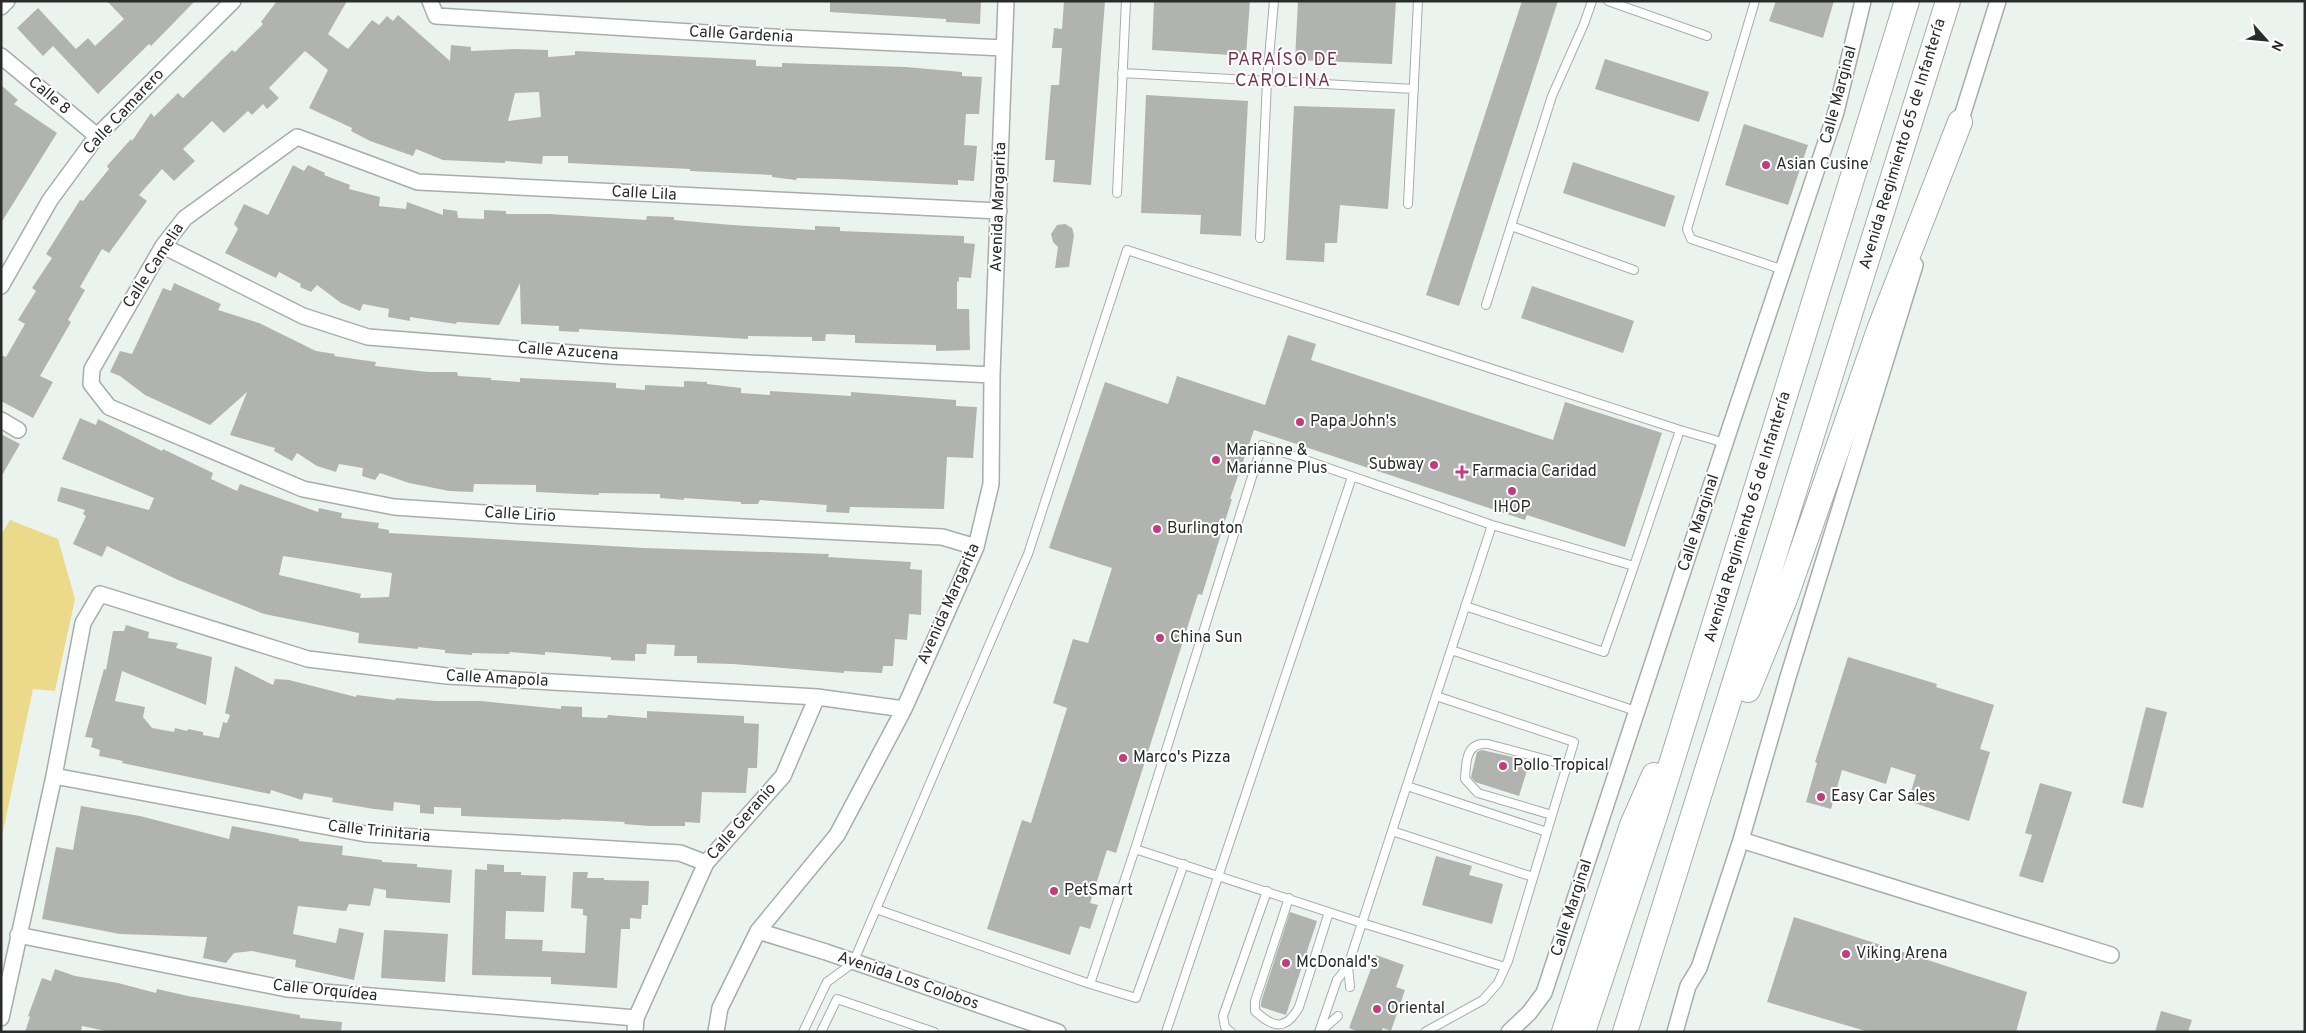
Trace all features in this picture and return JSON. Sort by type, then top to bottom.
[{"type":"main road","name":"Avenida Regimiento 65 de Infantería","points":[[1584,1032],[1700,673],[1908,1]]},
{"type":"main road","name":"Avenida Regimiento 65 de Infantería","points":[[1626,1032],[1948,1]]},
{"type":"main road","points":[[1685,844],[1785,599],[1880,327],[1960,122]]},
{"type":"main road","points":[[1564,1032],[1632,825],[1700,673]]},
{"type":"street","points":[[1,7],[7,1]]},
{"type":"street","name":"Calle Camarero","points":[[1,286],[50,200],[97,136],[233,1]]},
{"type":"street","name":"Calle Gardenia","points":[[430,1],[436,16],[762,36],[1004,48]]},
{"type":"street","name":"Avenida Margarita","points":[[716,1032],[720,1008],[758,931],[837,834],[904,709],[976,547],[991,484],[992,375],[1006,1]]},
{"type":"street","name":"Calle Marginal","points":[[1509,1032],[1529,1013],[1544,993],[1836,112],[1864,1]]},
{"type":"street","points":[[1675,1032],[1688,986],[1699,968],[1741,840],[1788,677],[1998,1]]},
{"type":"street","name":"Calle 8","points":[[1,56],[97,136]]},
{"type":"street","name":"Calle Lila","points":[[297,137],[418,182],[999,212]]},
{"type":"street","name":"Calle Camelia","points":[[91,384],[92,369],[163,246],[185,218],[297,137]]},
{"type":"street","name":"Calle Azucena","points":[[163,246],[304,316],[368,337],[610,356],[992,375]]},
{"type":"street","name":"Calle Lirio","points":[[91,384],[109,407],[303,489],[394,507],[528,516],[942,537],[976,547]]},
{"type":"street","points":[[1,420],[18,430]]},
{"type":"street","name":"Calle Amapola","points":[[54,776],[83,623],[100,594],[308,660],[446,676],[817,697],[904,709]]},
{"type":"street","name":"Calle Geranio","points":[[635,1025],[706,863],[783,776],[817,697]]},
{"type":"street","points":[[1,1018],[54,776]]},
{"type":"street","name":"Calle Trinitaria","points":[[54,776],[366,834],[680,852],[706,863]]},
{"type":"street","points":[[1741,840],[2111,955]]},
{"type":"street","name":"Avenida Los Colobos","points":[[758,931],[1058,1032]]},
{"type":"street","name":"Calle Orquídea","points":[[18,935],[287,989],[635,1025]]},
{"type":"lane","points":[[1117,193],[1126,1]]},
{"type":"lane","points":[[1260,238],[1267,81],[1274,1]]},
{"type":"lane","points":[[1408,204],[1418,1]]},
{"type":"lane","points":[[1486,305],[1552,96],[1584,24],[1592,1]]},
{"type":"lane","points":[[1608,1],[1707,36]]},
{"type":"lane","points":[[1755,1],[1687,229],[1691,239],[1784,270]]},
{"type":"lane","points":[[1122,73],[1414,89]]},
{"type":"lane","points":[[1511,226],[1634,270]]},
{"type":"lane","points":[[804,1032],[826,982],[853,963],[1028,554],[1127,250],[1725,443]]},
{"type":"lane","points":[[1465,606],[1604,652],[1680,430]]},
{"type":"lane","points":[[1090,984],[1135,849],[1262,445],[1492,525],[1634,566]]},
{"type":"lane","points":[[1166,1032],[1352,477]]},
{"type":"lane","points":[[1320,1032],[1337,980],[1348,966],[1492,525]]},
{"type":"lane","points":[[1451,650],[1636,711]]},
{"type":"lane","points":[[1425,1032],[1482,1000],[1498,983],[1505,967],[1574,742],[1436,696]]},
{"type":"lane","points":[[1552,816],[1478,793],[1465,779],[1469,754],[1472,746],[1478,743],[1488,744],[1567,765]]},
{"type":"lane","points":[[1407,786],[1547,832]]},
{"type":"lane","points":[[1392,830],[1533,877]]},
{"type":"lane","points":[[1135,849],[1362,923],[1505,967]]},
{"type":"lane","points":[[876,909],[1090,984],[1136,998],[1184,864]]},
{"type":"lane","points":[[1228,1029],[1223,1016],[1267,891]]},
{"type":"lane","points":[[1289,898],[1255,1001],[1255,1011],[1264,1019],[1274,1024],[1284,1024],[1293,1019],[1299,1008],[1329,912]]},
{"type":"lane","points":[[1348,966],[1350,987]]},
{"type":"lane","points":[[822,1032],[837,998],[934,1032]]},
{"type":"lane","points":[[1320,1032],[1338,1016]]},
{"type":"shaded area","points":[[10,520],[58,539],[75,599],[55,691],[33,689],[1,841],[1,535]]},
{"type":"building","points":[[107,1],[195,1],[151,46],[149,44],[98,94],[53,46],[43,56],[17,28],[38,8],[76,49],[88,38],[95,46],[124,19]]},
{"type":"building","points":[[277,1],[347,1],[328,34],[348,49],[372,20],[379,25],[387,16],[393,21],[398,15],[450,61],[451,45],[471,47],[471,51],[548,50],[548,57],[575,55],[575,51],[756,60],[756,66],[782,67],[782,63],[906,67],[962,72],[962,76],[982,77],[979,114],[966,114],[964,145],[977,146],[974,181],[958,180],[958,185],[837,179],[797,178],[796,180],[772,177],[772,175],[568,163],[568,156],[543,156],[542,164],[505,161],[505,163],[443,160],[416,149],[413,156],[370,141],[351,131],[352,128],[309,108],[328,70],[305,51],[269,88],[279,98],[267,109],[263,104],[252,115],[248,111],[224,133],[212,121],[183,149],[195,161],[174,181],[162,169],[139,195],[147,201],[109,253],[102,249],[80,287],[85,290],[68,320],[71,322],[40,376],[53,382],[33,418],[1,401],[1,355],[6,357],[25,324],[18,320],[36,291],[32,288],[52,258],[46,254],[80,200],[83,201],[109,169],[107,166],[131,139],[132,141],[151,113],[154,117],[178,93],[183,98],[232,50],[235,52],[263,24],[261,22]],"holes":[[[539,92],[541,117],[508,121],[515,93]]]},
{"type":"building","points":[[830,1],[981,1],[980,24],[946,22],[946,19],[830,12]]},
{"type":"building","points":[[1064,1],[1105,1],[1091,185],[1053,182],[1055,160],[1045,160],[1051,85],[1059,85],[1062,48],[1052,48],[1054,28],[1062,29]]},
{"type":"building","points":[[1154,1],[1250,1],[1246,56],[1152,50]]},
{"type":"building","points":[[1298,1],[1396,1],[1392,64],[1295,60]]},
{"type":"building","points":[[1522,1],[1558,1],[1459,306],[1426,295]]},
{"type":"building","points":[[1776,1],[1834,1],[1823,38],[1769,21]]},
{"type":"building","points":[[1605,59],[1709,92],[1699,122],[1595,89]]},
{"type":"building","points":[[1,85],[18,100],[14,104],[57,133],[1,223]]},
{"type":"building","points":[[1146,95],[1248,101],[1241,236],[1200,234],[1201,215],[1141,213]]},
{"type":"building","points":[[1294,106],[1395,109],[1388,209],[1340,205],[1337,243],[1325,243],[1324,262],[1286,260]]},
{"type":"building","name":"Asian Cusine","points":[[1744,124],[1808,145],[1788,205],[1725,185]]},
{"type":"building","points":[[1573,162],[1675,196],[1665,227],[1563,193]]},
{"type":"building","points":[[293,165],[304,171],[308,165],[325,173],[324,175],[350,185],[349,189],[380,197],[379,206],[406,209],[407,202],[443,215],[443,209],[457,211],[458,218],[484,219],[484,210],[506,211],[506,214],[549,214],[646,220],[647,216],[674,217],[674,220],[732,225],[815,230],[815,226],[840,227],[840,231],[964,236],[964,243],[975,244],[971,278],[959,277],[959,282],[957,281],[957,309],[969,309],[970,350],[936,351],[936,345],[855,343],[855,335],[826,334],[825,341],[812,341],[812,337],[748,336],[748,339],[579,329],[579,332],[559,331],[559,326],[521,324],[520,283],[499,325],[457,322],[456,324],[410,317],[410,321],[388,317],[389,309],[363,304],[360,311],[341,303],[317,285],[311,292],[300,287],[301,284],[279,272],[276,278],[225,253],[238,229],[234,224],[244,204],[268,215]]},
{"type":"building","points":[[1065,224],[1072,228],[1074,235],[1069,267],[1055,268],[1058,247],[1053,242],[1051,234],[1057,225]]},
{"type":"building","points":[[174,283],[221,304],[218,310],[259,323],[316,351],[335,354],[334,356],[376,362],[375,366],[428,372],[457,372],[458,376],[491,378],[491,380],[520,382],[520,378],[616,383],[616,388],[645,390],[645,385],[684,387],[684,381],[707,382],[707,384],[741,388],[741,393],[770,395],[770,391],[851,396],[851,392],[956,400],[956,406],[977,407],[973,458],[947,457],[944,509],[850,507],[849,513],[826,512],[827,505],[760,500],[758,504],[741,504],[741,502],[660,498],[660,494],[599,493],[599,495],[536,492],[536,485],[474,484],[473,492],[449,491],[409,483],[380,473],[375,480],[362,476],[363,468],[339,464],[336,472],[317,466],[297,453],[292,461],[274,451],[275,448],[230,435],[247,392],[210,425],[145,395],[120,376],[110,372],[120,351],[132,354],[163,288],[171,291]]},
{"type":"building","points":[[1532,286],[1634,321],[1623,353],[1521,318]]},
{"type":"building","points":[[1288,335],[1316,344],[1311,360],[1553,440],[1565,402],[1662,433],[1625,547],[1527,515],[1525,520],[1254,430],[1230,499],[1232,499],[1202,595],[1198,594],[1116,853],[1107,850],[1090,903],[1098,905],[1090,929],[1080,926],[1070,955],[987,929],[1022,820],[1031,823],[1067,708],[1053,703],[1073,639],[1088,643],[1112,568],[1049,548],[1105,382],[1168,404],[1177,376],[1265,405]]},
{"type":"building","points":[[80,418],[96,425],[98,419],[162,451],[163,449],[213,473],[211,479],[237,491],[240,484],[318,512],[319,508],[342,513],[341,518],[379,523],[378,528],[389,530],[389,533],[644,548],[829,554],[828,557],[911,562],[910,569],[922,570],[921,615],[909,614],[907,640],[895,639],[893,666],[883,666],[882,673],[844,671],[844,673],[697,663],[697,656],[674,656],[675,645],[647,644],[646,654],[635,654],[635,661],[611,660],[611,657],[545,652],[545,655],[510,652],[509,654],[472,653],[472,655],[445,653],[445,650],[418,647],[418,649],[358,643],[359,633],[264,614],[178,580],[107,546],[102,557],[73,544],[86,516],[83,514],[85,510],[57,501],[61,487],[149,510],[154,498],[62,459]],"holes":[[[283,556],[392,573],[389,597],[360,598],[361,594],[279,575]]]},
{"type":"building","points":[[1,434],[20,444],[1,477]]},
{"type":"building","points":[[126,625],[149,632],[148,638],[178,643],[176,648],[212,657],[206,705],[122,671],[115,701],[145,707],[143,717],[152,728],[174,732],[175,728],[187,731],[188,729],[203,732],[203,735],[219,738],[223,722],[227,723],[230,715],[225,713],[235,666],[273,685],[275,679],[289,680],[356,697],[357,695],[395,700],[396,698],[437,701],[481,701],[561,709],[561,706],[582,707],[582,717],[607,718],[608,715],[647,718],[647,711],[744,716],[744,723],[759,724],[757,768],[748,768],[746,793],[702,792],[700,823],[685,822],[685,826],[649,826],[624,824],[625,822],[461,816],[461,808],[434,807],[434,814],[420,813],[420,805],[394,802],[393,811],[374,809],[332,802],[333,798],[304,793],[302,800],[271,790],[270,794],[122,763],[123,761],[99,756],[100,750],[91,747],[93,738],[85,737],[104,669],[106,670],[113,631],[124,631]]},
{"type":"building","points":[[1848,657],[1937,684],[1936,687],[1994,705],[1980,749],[1990,752],[1969,821],[1908,801],[1916,775],[1891,767],[1886,784],[1842,770],[1831,809],[1806,802],[1817,763],[1815,762]]},
{"type":"building","points":[[2146,707],[2167,712],[2143,808],[2122,803]]},
{"type":"building","name":"Pollo Tropical","points":[[1482,750],[1530,761],[1519,796],[1475,782],[1471,777],[1477,752]]},
{"type":"building","points":[[2040,783],[2072,792],[2043,883],[2019,876],[2032,835],[2025,833]]},
{"type":"building","points":[[81,806],[140,816],[229,839],[232,826],[299,839],[299,841],[343,846],[342,855],[382,860],[382,862],[417,864],[417,867],[452,870],[450,903],[386,898],[386,890],[374,888],[370,906],[349,904],[346,911],[298,906],[293,934],[336,943],[339,928],[364,933],[354,980],[295,967],[296,960],[252,951],[234,953],[226,963],[203,958],[207,937],[120,934],[42,919],[56,847],[73,850]]},
{"type":"building","points":[[1436,856],[1472,866],[1469,875],[1503,884],[1492,924],[1422,905]]},
{"type":"building","points":[[487,864],[504,865],[504,872],[521,872],[521,875],[546,876],[544,912],[506,911],[505,939],[543,940],[542,951],[585,953],[587,916],[583,915],[583,909],[571,908],[573,872],[588,872],[587,878],[649,881],[648,905],[642,905],[641,919],[630,918],[630,929],[621,929],[617,988],[551,984],[551,977],[472,975],[475,869],[487,870]]},
{"type":"building","name":"McDonald's","points":[[1290,912],[1317,921],[1286,1015],[1261,1007],[1261,1002]]},
{"type":"building","name":"Viking Arena","points":[[1794,917],[2027,992],[2016,1032],[1869,1032],[1767,1002]]},
{"type":"building","points":[[384,930],[448,934],[445,982],[381,978]]},
{"type":"building","name":"Oriental","points":[[1376,955],[1404,965],[1396,987],[1405,990],[1391,1031],[1383,1028],[1381,1032],[1359,1032],[1349,1028]]},
{"type":"building","points":[[55,969],[75,976],[118,983],[156,993],[157,989],[300,1015],[300,1018],[342,1022],[341,1032],[111,1032],[82,1026],[81,1032],[25,1032],[30,1017],[28,1016],[42,978],[51,981]]},
{"type":"building","points":[[2161,1011],[2192,1020],[2188,1032],[2155,1032]]},
{"type":"place","name":"Asian Cusine","points":[[1766,165]]},
{"type":"place","name":"Papa John's","points":[[1300,422]]},
{"type":"place","name":"Marianne & Marianne Plus","points":[[1216,460]]},
{"type":"place","name":"Subway","points":[[1434,465]]},
{"type":"place","name":"Farmacia Caridad","points":[[1462,472]]},
{"type":"place","name":"IHOP","points":[[1512,491]]},
{"type":"place","name":"Burlington","points":[[1157,529]]},
{"type":"place","name":"China Sun","points":[[1160,638]]},
{"type":"place","name":"Marco's Pizza","points":[[1123,758]]},
{"type":"place","name":"Pollo Tropical","points":[[1503,766]]},
{"type":"place","name":"Easy Car Sales","points":[[1821,797]]},
{"type":"place","name":"PetSmart","points":[[1054,891]]},
{"type":"place","name":"Viking Arena","points":[[1846,954]]},
{"type":"place","name":"McDonald's","points":[[1286,963]]},
{"type":"place","name":"Oriental","points":[[1377,1009]]},
{"type":"district","name":"PARAÍSO DE CAROLINA","points":[[1283,70]]}]
